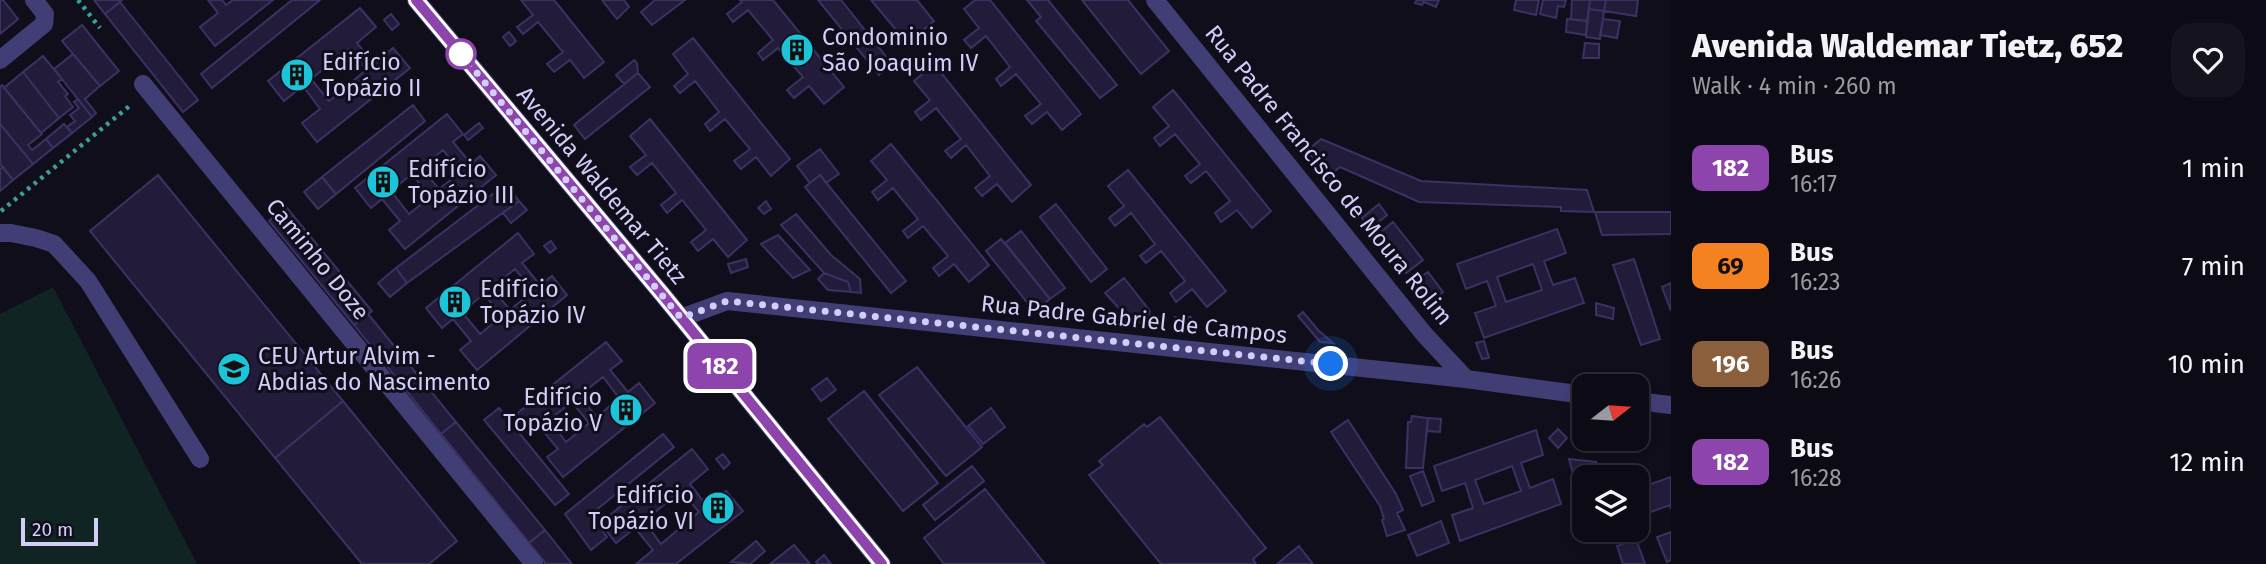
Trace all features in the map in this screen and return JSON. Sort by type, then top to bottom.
[{"type":"street","points":[[0,60],[38,29],[45,19],[45,14],[34,0]]},
{"type":"street","name":"Avenida Waldemar Tietz","points":[[416,0],[882,564]]},
{"type":"street","name":"Rua Padre Francisco de Moura Rolim","points":[[1156,0],[1424,334],[1466,379]]},
{"type":"street","name":"Caminho Doze","points":[[146,87],[534,564]]},
{"type":"street","points":[[0,233],[36,238],[54,244],[88,281],[200,459]]},
{"type":"street","name":"Rua Padre Gabriel de Campos","points":[[681,318],[727,301],[1466,379],[1572,393]]},
{"type":"street","points":[[1649,402],[1671,405]]},
{"type":"path","points":[[78,0],[100,28]]},
{"type":"path","points":[[0,212],[146,87]]},
{"type":"green space","points":[[53,287],[197,564],[0,564],[0,314]]},
{"type":"building","points":[[0,0],[3,0],[18,19],[0,34]]},
{"type":"building","points":[[94,0],[122,0],[105,14]]},
{"type":"building","points":[[208,0],[222,0],[226,5],[233,0],[273,0],[215,46],[200,27],[218,13]]},
{"type":"building","points":[[292,0],[320,0],[212,88],[201,74]]},
{"type":"building","points":[[521,0],[554,0],[604,62],[584,78],[570,60],[554,72],[547,64],[563,52],[538,22],[523,34],[517,27],[533,15]]},
{"type":"building","points":[[602,0],[624,0],[629,7],[617,19]]},
{"type":"building","points":[[655,0],[685,0],[652,25],[641,12]]},
{"type":"building","name":"Condominio São Joaquim IV","points":[[740,0],[773,0],[844,87],[824,104],[809,86],[794,98],[787,90],[803,77],[778,48],[763,60],[758,53],[773,40],[748,10],[733,22],[727,14],[742,2]]},
{"type":"building","points":[[818,0],[841,0],[892,64],[879,75]]},
{"type":"building","points":[[871,0],[917,0],[934,21],[907,43]]},
{"type":"building","points":[[975,0],[990,0],[1081,114],[1062,130],[1047,112],[1032,124],[1025,116],[1041,104],[1016,74],[1001,86],[996,79],[1010,67],[986,36],[971,48],[964,40],[979,28],[964,9]]},
{"type":"building","points":[[1027,0],[1048,0],[1117,85],[1100,98],[1036,21],[1041,17]]},
{"type":"building","points":[[1082,0],[1128,0],[1169,51],[1141,74]]},
{"type":"building","points":[[1417,0],[1439,0],[1436,7],[1424,2],[1422,5],[1415,3]]},
{"type":"building","points":[[1516,0],[1539,0],[1536,15],[1514,10]]},
{"type":"building","points":[[1543,0],[1566,0],[1564,7],[1558,6],[1556,18],[1540,14]]},
{"type":"building","points":[[1572,0],[1590,0],[1587,21],[1571,19]]},
{"type":"building","points":[[1590,0],[1606,0],[1604,11],[1589,9]]},
{"type":"building","points":[[1606,0],[1638,0],[1636,16],[1604,11]]},
{"type":"building","points":[[120,2],[198,100],[183,112],[105,14]]},
{"type":"building","name":"Edifício Topázio II","points":[[360,8],[376,27],[357,43],[374,64],[393,48],[410,68],[317,142],[302,123],[320,109],[303,86],[284,101],[268,81]],"holes":[[[349,49],[366,70],[329,101],[311,79]]]},
{"type":"building","points":[[1589,9],[1604,11],[1600,39],[1586,37]]},
{"type":"building","points":[[391,14],[399,24],[392,30],[384,20]]},
{"type":"building","points":[[1567,19],[1587,21],[1586,35],[1566,32]]},
{"type":"building","points":[[1603,19],[1620,21],[1617,38],[1600,35]]},
{"type":"building","points":[[82,25],[119,71],[100,86],[62,41]]},
{"type":"building","points":[[509,32],[516,41],[510,46],[503,37]]},
{"type":"building","points":[[693,38],[790,159],[771,176],[756,157],[741,169],[734,161],[750,149],[725,119],[710,131],[705,124],[719,112],[695,81],[680,93],[674,86],[688,74],[673,54]]},
{"type":"building","points":[[1585,43],[1599,44],[1599,58],[1583,58]]},
{"type":"building","points":[[73,54],[100,86],[85,99],[96,113],[92,117],[54,69]]},
{"type":"building","points":[[43,56],[62,79],[58,82],[68,94],[65,96],[73,107],[59,118],[23,72]]},
{"type":"building","points":[[634,60],[638,73],[624,84],[616,75]]},
{"type":"building","points":[[934,64],[1031,185],[1012,202],[997,184],[982,196],[975,188],[990,176],[966,145],[951,158],[945,151],[961,139],[936,108],[921,120],[915,112],[930,100],[914,81]]},
{"type":"building","points":[[23,72],[59,118],[41,133],[4,88]]},
{"type":"building","points":[[638,73],[650,87],[585,139],[574,125]]},
{"type":"building","points":[[2,85],[42,134],[28,145],[32,150],[46,139],[53,148],[33,164],[0,124]]},
{"type":"building","points":[[1173,90],[1271,211],[1252,228],[1237,210],[1221,222],[1215,213],[1230,201],[1206,171],[1191,183],[1185,176],[1200,164],[1175,134],[1160,146],[1154,138],[1169,126],[1153,107]]},
{"type":"building","points":[[78,99],[92,117],[72,133],[67,127],[75,121],[70,115],[79,108],[74,102]]},
{"type":"building","points":[[413,105],[425,121],[336,194],[322,177]]},
{"type":"building","name":"Edifício Topázio III","points":[[447,114],[463,134],[453,142],[471,164],[480,156],[496,175],[405,249],[389,230],[400,221],[382,199],[371,208],[355,188]],"holes":[[[443,150],[461,172],[439,189],[421,168]],[[412,174],[430,197],[409,214],[391,191]]]},
{"type":"building","points":[[650,119],[747,240],[728,257],[713,239],[698,251],[691,242],[706,230],[682,200],[667,213],[661,205],[676,193],[652,163],[637,175],[630,167],[646,155],[630,136]]},
{"type":"building","points":[[479,123],[483,128],[468,140],[464,135]]},
{"type":"building","points":[[0,124],[33,164],[13,180],[0,164]]},
{"type":"building","points":[[64,124],[72,133],[53,148],[46,139]]},
{"type":"building","points":[[1321,139],[1421,181],[1587,190],[1594,212],[1561,211],[1561,207],[1419,202],[1340,167],[1328,177],[1307,151]]},
{"type":"building","points":[[891,144],[989,265],[969,282],[954,264],[939,276],[933,268],[948,256],[923,226],[908,238],[903,231],[918,219],[893,188],[878,200],[872,192],[887,180],[871,161]]},
{"type":"building","points":[[820,149],[839,174],[826,183],[820,175],[810,183],[797,166]]},
{"type":"building","points":[[3,167],[13,180],[0,191],[0,169]]},
{"type":"building","points":[[1128,170],[1226,291],[1207,307],[1192,289],[1176,302],[1170,293],[1185,281],[1161,251],[1146,263],[1140,256],[1155,244],[1131,213],[1115,226],[1109,218],[1124,206],[1108,186]]},
{"type":"building","points":[[158,175],[343,401],[275,458],[90,231]]},
{"type":"building","points":[[820,175],[906,281],[891,293],[805,187]]},
{"type":"building","points":[[322,177],[336,194],[318,209],[304,192]]},
{"type":"building","points":[[506,184],[519,201],[407,283],[396,268]]},
{"type":"building","points":[[519,201],[527,210],[511,223],[503,213]]},
{"type":"building","points":[[766,201],[771,209],[764,214],[758,208]]},
{"type":"building","points":[[1056,204],[1107,269],[1091,282],[1040,217]]},
{"type":"building","points":[[1379,204],[1387,215],[1370,229],[1362,218]]},
{"type":"building","points":[[286,207],[372,311],[354,325],[269,221]]},
{"type":"building","points":[[1595,212],[1671,212],[1671,234],[1602,235]]},
{"type":"building","points":[[796,214],[831,255],[860,279],[861,293],[851,292],[848,282],[824,273],[781,225]]},
{"type":"building","points":[[1393,222],[1423,260],[1406,273],[1376,236]]},
{"type":"building","points":[[1557,229],[1566,253],[1544,261],[1553,285],[1575,278],[1584,303],[1484,338],[1475,313],[1496,306],[1487,281],[1466,289],[1457,264]],"holes":[[[1533,264],[1542,290],[1506,302],[1497,277]]]},
{"type":"building","points":[[1021,231],[1065,288],[1050,299],[1005,243]]},
{"type":"building","name":"Edifício Topázio IV","points":[[518,233],[534,254],[522,263],[540,285],[552,276],[567,295],[477,370],[460,350],[471,341],[453,319],[442,328],[426,308]],"holes":[[[515,269],[533,291],[510,310],[492,288]],[[484,294],[502,316],[480,334],[462,312]]]},
{"type":"building","points":[[778,235],[810,270],[793,278],[761,244]]},
{"type":"building","points":[[1001,239],[1050,299],[1034,311],[986,251]]},
{"type":"building","points":[[551,241],[556,248],[550,253],[544,246]]},
{"type":"building","points":[[746,259],[748,267],[731,273],[728,264]]},
{"type":"building","points":[[1634,259],[1660,339],[1641,345],[1613,265]]},
{"type":"building","points":[[396,268],[407,283],[390,297],[378,283]]},
{"type":"building","points":[[1428,272],[1443,292],[1430,303],[1413,282]]},
{"type":"building","points":[[824,273],[848,282],[851,292],[828,290],[818,279]]},
{"type":"building","points":[[1124,278],[1150,311],[1147,323],[1127,321],[1128,318],[1105,293]]},
{"type":"building","points":[[1671,283],[1671,311],[1662,287]]},
{"type":"building","points":[[1596,303],[1614,308],[1613,319],[1596,315]]},
{"type":"building","points":[[1303,312],[1333,343],[1320,342],[1298,316]]},
{"type":"building","points":[[368,314],[456,422],[441,434],[354,325]]},
{"type":"building","points":[[1175,317],[1191,317],[1192,328],[1177,326]]},
{"type":"building","points":[[1484,341],[1489,358],[1482,359],[1476,343]]},
{"type":"building","name":"Edifício Topázio V","points":[[606,342],[622,361],[610,370],[628,392],[639,383],[655,403],[563,477],[547,457],[558,449],[540,427],[530,436],[514,416]],"holes":[[[603,377],[619,398],[597,417],[579,396]],[[572,402],[589,423],[566,442],[549,420]]]},
{"type":"building","points":[[917,367],[982,447],[946,476],[879,395]]},
{"type":"building","points":[[827,378],[836,390],[821,401],[812,389]]},
{"type":"building","points":[[864,391],[938,483],[903,511],[828,419]]},
{"type":"building","points":[[343,401],[457,541],[429,564],[362,564],[275,458]]},
{"type":"building","points":[[499,408],[569,494],[555,505],[484,420]]},
{"type":"building","points":[[991,408],[1005,427],[983,444],[968,426]]},
{"type":"building","points":[[1412,416],[1428,418],[1423,468],[1406,468],[1408,422],[1411,422]]},
{"type":"building","points":[[1160,417],[1266,548],[1253,559],[1256,564],[1161,564],[1089,475],[1103,465],[1099,461],[1144,424],[1147,427]]},
{"type":"building","points":[[1428,418],[1441,419],[1440,432],[1427,431]]},
{"type":"building","points":[[1348,420],[1396,494],[1403,510],[1397,513],[1405,530],[1387,536],[1380,506],[1331,432]]},
{"type":"building","points":[[456,422],[545,530],[529,543],[441,434]]},
{"type":"building","points":[[1558,429],[1567,438],[1558,448],[1549,438]]},
{"type":"building","points":[[1536,430],[1543,455],[1521,463],[1530,488],[1553,479],[1561,504],[1460,541],[1452,515],[1473,508],[1465,483],[1442,491],[1434,466]],"holes":[[[1512,466],[1521,491],[1484,504],[1475,480]]]},
{"type":"building","points":[[663,434],[674,447],[590,515],[607,537],[591,550],[565,514]]},
{"type":"building","name":"Edifício Topázio VI","points":[[692,449],[708,469],[690,484],[707,506],[726,491],[743,511],[676,564],[636,564],[653,550],[635,528],[616,543],[600,523]],"holes":[[[681,491],[699,512],[661,544],[644,521]]]},
{"type":"building","points":[[723,454],[730,463],[724,469],[716,459]]},
{"type":"building","points":[[1569,459],[1596,462],[1597,465],[1572,465],[1572,470]]},
{"type":"building","points":[[972,466],[984,481],[935,520],[923,505]]},
{"type":"building","points":[[1423,471],[1434,501],[1422,506],[1410,476]]},
{"type":"building","points":[[1671,477],[1671,509],[1670,505],[1649,513],[1649,485]]},
{"type":"building","points":[[985,489],[1045,564],[944,564],[924,538]]},
{"type":"building","points":[[1441,521],[1449,543],[1417,556],[1408,535]]},
{"type":"building","points":[[545,530],[572,564],[546,564],[529,543]]},
{"type":"building","points":[[1671,532],[1671,560],[1667,562],[1657,537]]},
{"type":"building","points":[[756,541],[765,551],[750,564],[731,562]]},
{"type":"building","points":[[1637,542],[1645,564],[1623,564],[1617,546]]},
{"type":"building","points":[[794,545],[810,564],[770,564]]},
{"type":"building","points":[[1299,546],[1313,564],[1277,564]]},
{"type":"building","points":[[824,555],[831,564],[816,562]]},
{"type":"bus line","name":"182","points":[[416,0],[662,294],[882,564]]},
{"type":"place","name":"Condominio São Joaquim IV","points":[[797,50]]},
{"type":"place","name":"Edifício Topázio II","points":[[297,75]]},
{"type":"place","name":"Edifício Topázio III","points":[[383,182]]},
{"type":"place","name":"Edifício Topázio IV","points":[[455,302]]},
{"type":"place","name":"CEU Artur Alvim - Abdias do Nascimento","points":[[234,369]]},
{"type":"place","name":"Edifício Topázio V","points":[[626,410]]},
{"type":"place","name":"Edifício Topázio VI","points":[[718,508]]},
{"type":"route","points":[[461,54],[681,318],[727,301],[1331,364]]}]
